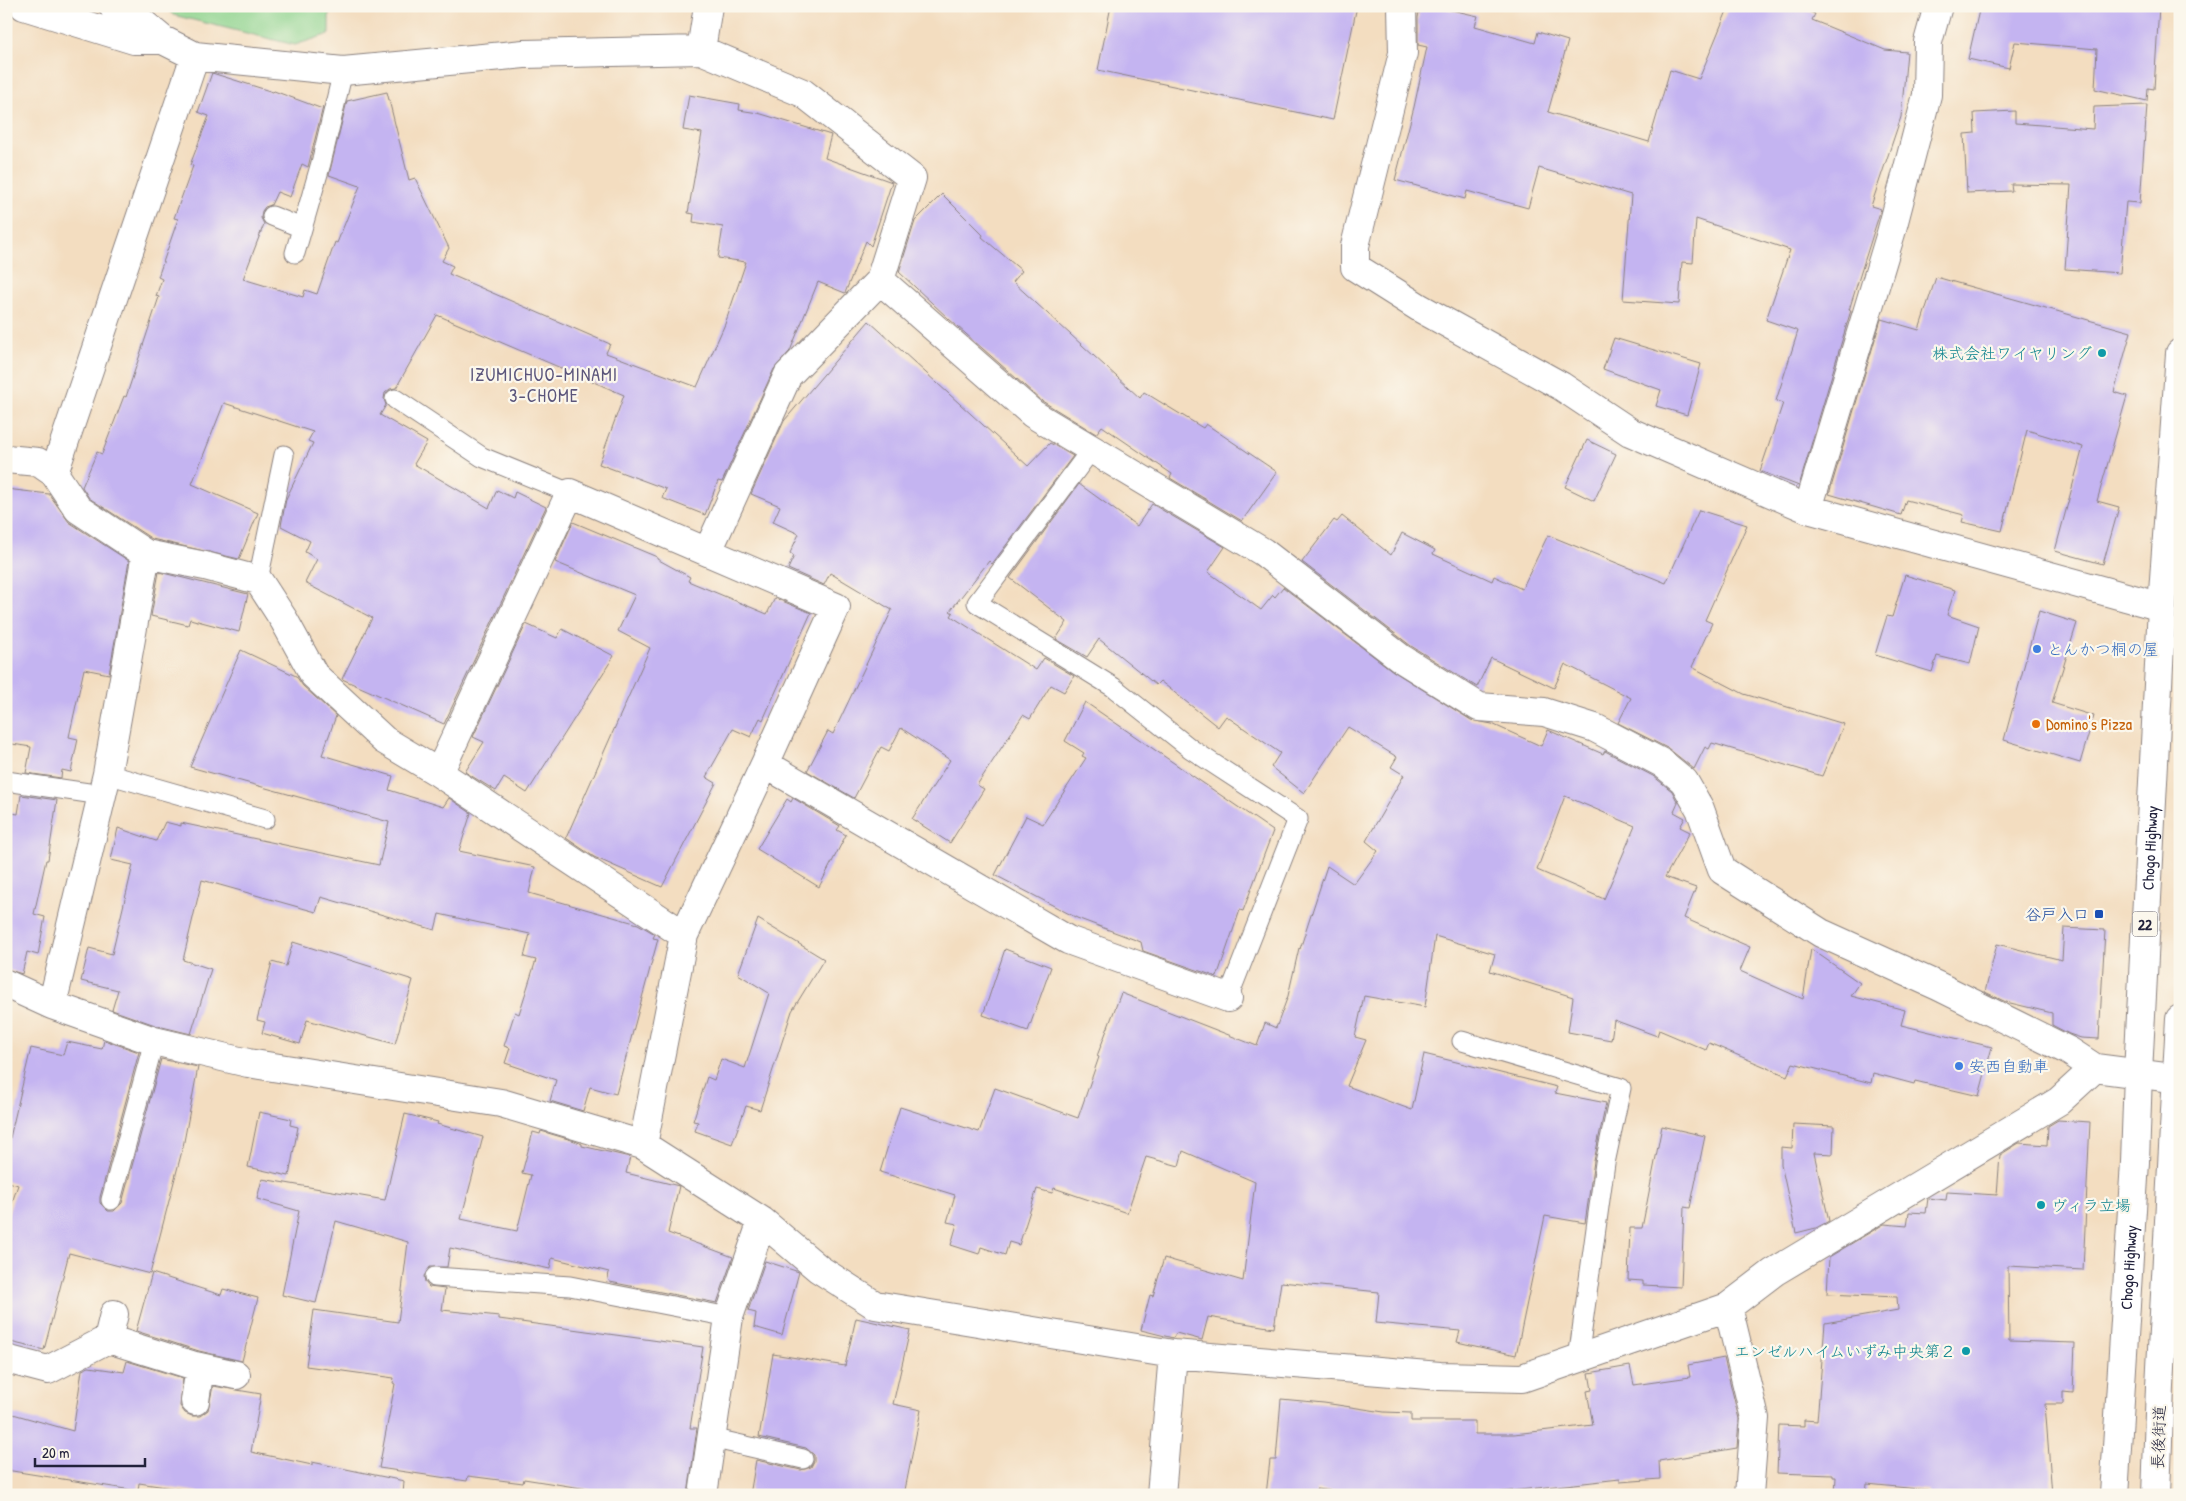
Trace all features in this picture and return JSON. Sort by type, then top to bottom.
[{"type":"street","points":[[24,6],[134,40],[163,40]]},
{"type":"street","points":[[113,6],[133,15],[163,40],[195,56],[343,71],[524,54],[701,50],[803,93],[912,178],[880,280],[788,375],[708,551]]},
{"type":"street","points":[[701,50],[708,6]]},
{"type":"street","points":[[1402,6],[1403,53],[1355,246],[1355,266],[1420,308],[1561,386],[1630,432],[1808,509],[2162,607]]},
{"type":"street","points":[[1808,509],[1891,233],[1925,104],[1927,94],[1928,42],[1938,6]]},
{"type":"street","points":[[54,473],[195,56]]},
{"type":"street","points":[[880,280],[1033,414],[1263,552],[1402,660],[1479,707],[1544,712],[1595,728],[1662,763],[1684,781],[1696,802],[1722,870],[1821,933],[1938,986],[2070,1051],[2095,1068],[2178,1079]]},
{"type":"street","name":"Chogo Highway","points":[[2114,1495],[2135,1162],[2162,607],[2180,352]]},
{"type":"street","points":[[6,459],[38,462],[54,473],[78,508],[146,554],[205,566],[258,580],[284,620],[314,675],[384,740],[439,773],[684,935]]},
{"type":"street","points":[[439,773],[570,493],[836,607],[765,764],[684,935],[642,1145]]},
{"type":"street","points":[[52,1004],[105,784],[146,554]]},
{"type":"street","points":[[765,764],[1068,940],[1228,998]]},
{"type":"street","points":[[6,984],[52,1004],[154,1041],[248,1063],[501,1103],[642,1145],[762,1221],[819,1269],[876,1306],[1173,1354],[1440,1376],[1522,1378],[1728,1307],[1774,1272],[2059,1100],[2095,1068]]},
{"type":"street","name":"長後街道","points":[[2156,1495],[2180,1019]]},
{"type":"street","points":[[703,1495],[729,1317],[762,1221]]},
{"type":"street","points":[[1728,1307],[1755,1418],[1748,1495]]},
{"type":"street","points":[[6,1359],[48,1370],[111,1326],[200,1367],[236,1375]]},
{"type":"street","points":[[1160,1495],[1173,1354]]},
{"type":"street","points":[[195,1401],[200,1367]]},
{"type":"lane","points":[[295,253],[321,163],[343,71]]},
{"type":"lane","points":[[272,216],[302,228]]},
{"type":"lane","points":[[395,399],[482,456],[570,493]]},
{"type":"lane","points":[[1091,450],[977,603],[1113,687],[1191,749],[1298,819],[1228,998]]},
{"type":"lane","points":[[258,580],[284,455]]},
{"type":"lane","points":[[6,781],[105,784],[265,819]]},
{"type":"lane","points":[[111,1200],[154,1041]]},
{"type":"lane","points":[[1462,1041],[1622,1088],[1605,1163],[1578,1359]]},
{"type":"lane","points":[[435,1277],[570,1286],[729,1317]]},
{"type":"lane","points":[[711,1438],[803,1459]]},
{"type":"green space","points":[[164,6],[329,6],[329,34],[295,45],[173,15]]},
{"type":"building","points":[[1111,6],[1357,6],[1333,120],[1098,70]]},
{"type":"building","points":[[1420,6],[1434,6],[1478,16],[1475,26],[1535,43],[1538,32],[1568,41],[1548,112],[1649,142],[1670,70],[1699,79],[1729,6],[1797,6],[1815,14],[1812,20],[1885,50],[1907,52],[1901,117],[1871,206],[1881,209],[1849,310],[1851,310],[1799,486],[1760,471],[1783,403],[1776,401],[1798,331],[1766,320],[1790,250],[1696,219],[1693,263],[1682,262],[1679,304],[1623,300],[1631,195],[1539,168],[1528,208],[1467,191],[1465,199],[1395,180],[1427,47],[1418,45]]},
{"type":"building","points":[[1980,6],[2159,6],[2154,89],[2148,88],[2147,101],[2095,89],[2097,49],[2015,42],[2009,68],[1968,59]]},
{"type":"building","points":[[212,73],[274,91],[320,108],[323,107],[308,167],[302,164],[290,197],[277,192],[271,205],[265,207],[262,211],[261,218],[264,224],[243,279],[303,297],[305,290],[317,294],[335,242],[337,243],[360,186],[329,175],[347,101],[387,92],[409,180],[415,178],[449,248],[442,261],[453,266],[449,274],[610,344],[606,353],[697,387],[725,324],[746,262],[718,258],[723,227],[693,222],[694,214],[688,213],[702,133],[683,130],[689,95],[740,104],[739,110],[758,113],[831,135],[825,158],[892,182],[871,246],[866,241],[845,293],[818,282],[790,351],[774,369],[722,482],[718,481],[705,515],[662,498],[666,489],[599,464],[624,395],[437,315],[396,388],[390,389],[385,393],[386,405],[380,415],[427,442],[414,464],[489,508],[497,490],[513,498],[515,492],[546,507],[444,724],[342,679],[372,618],[305,583],[317,559],[305,552],[310,541],[281,526],[286,499],[313,443],[308,441],[313,432],[224,403],[192,484],[258,513],[239,559],[152,539],[89,498],[82,487],[97,452],[102,454],[124,396],[126,397],[159,297],[156,296],[162,279],[158,277],[178,219],[174,218],[193,166],[190,165],[209,116],[198,112]]},
{"type":"building","points":[[2147,105],[2140,203],[2126,202],[2120,273],[2065,269],[2071,185],[2011,184],[2012,191],[1967,193],[1964,134],[1975,133],[1974,113],[2015,111],[2015,123],[2093,129],[2094,107]]},
{"type":"building","points":[[942,194],[983,235],[982,237],[1022,271],[1013,282],[1140,398],[1144,392],[1203,428],[1206,424],[1277,472],[1242,521],[1170,478],[1172,474],[1102,426],[1096,434],[1042,401],[899,272],[915,221]]},
{"type":"building","points":[[1936,277],[2131,332],[2114,392],[2127,396],[2097,501],[2119,507],[2103,564],[2055,551],[2083,447],[2027,430],[2002,531],[1962,522],[1964,515],[1906,500],[1901,515],[1829,494],[1881,319],[1919,330]]},
{"type":"building","points":[[869,321],[1028,466],[1050,443],[1073,456],[992,564],[989,561],[950,611],[953,613],[951,616],[1036,670],[1044,658],[1074,676],[1064,692],[1051,685],[1030,719],[1023,715],[977,785],[984,789],[950,843],[912,819],[950,760],[901,728],[889,751],[881,747],[854,798],[807,771],[828,731],[833,734],[892,610],[830,573],[824,585],[788,569],[794,556],[790,553],[799,534],[773,522],[780,506],[751,494],[784,421]]},
{"type":"building","points":[[1614,338],[1701,364],[1687,415],[1656,406],[1661,390],[1603,369]]},
{"type":"building","points":[[1587,440],[1616,454],[1594,501],[1565,487]]},
{"type":"building","points":[[1079,484],[1137,526],[1152,504],[1225,547],[1208,572],[1261,610],[1273,595],[1275,597],[1283,587],[1393,671],[1471,720],[1492,724],[1541,746],[1548,730],[1603,754],[1605,751],[1653,776],[1672,791],[1678,803],[1674,812],[1685,818],[1680,827],[1690,832],[1665,877],[1696,888],[1684,918],[1750,947],[1740,971],[1803,999],[1811,949],[1860,983],[1851,996],[1905,1010],[1901,1025],[1992,1047],[1979,1096],[1915,1081],[1914,1084],[1873,1073],[1871,1083],[1793,1063],[1787,1076],[1709,1043],[1706,1050],[1659,1030],[1657,1036],[1614,1020],[1611,1040],[1568,1032],[1573,997],[1490,971],[1495,954],[1435,936],[1425,1007],[1364,996],[1355,1037],[1366,1040],[1347,1086],[1412,1110],[1424,1054],[1557,1087],[1555,1093],[1606,1103],[1594,1161],[1585,1223],[1545,1216],[1516,1355],[1457,1342],[1460,1331],[1376,1323],[1379,1292],[1281,1282],[1274,1328],[1208,1317],[1202,1340],[1176,1333],[1173,1338],[1141,1330],[1150,1295],[1153,1296],[1164,1258],[1243,1281],[1255,1182],[1183,1151],[1179,1166],[1146,1157],[1127,1213],[1054,1188],[1052,1193],[1037,1189],[1019,1245],[1009,1242],[1005,1255],[981,1247],[979,1254],[951,1245],[957,1224],[947,1222],[955,1195],[880,1172],[900,1107],[979,1132],[995,1088],[1078,1118],[1099,1057],[1097,1056],[1121,993],[1257,1046],[1265,1023],[1276,1028],[1288,996],[1299,948],[1327,866],[1354,884],[1378,851],[1366,841],[1404,775],[1391,767],[1397,757],[1348,727],[1304,793],[1271,767],[1280,753],[1226,716],[1218,727],[1160,681],[1156,685],[1099,639],[1087,657],[1056,639],[1067,622],[1010,578]],"holes":[[[1565,796],[1635,826],[1604,899],[1537,870]]]},
{"type":"building","points":[[6,489],[49,494],[69,522],[129,561],[109,674],[84,669],[69,737],[78,739],[71,772],[62,770],[61,778],[26,773],[31,747],[6,743]]},
{"type":"building","points":[[1699,510],[1747,525],[1705,620],[1712,623],[1692,667],[1744,694],[1844,724],[1822,776],[1712,743],[1709,749],[1705,747],[1694,769],[1669,749],[1618,723],[1631,698],[1565,664],[1554,688],[1491,658],[1477,687],[1411,646],[1302,562],[1334,520],[1337,522],[1342,516],[1391,555],[1402,533],[1435,550],[1433,554],[1492,581],[1494,576],[1522,589],[1548,535],[1666,583]]},
{"type":"building","points":[[573,522],[657,557],[657,559],[690,577],[688,581],[767,614],[775,598],[811,613],[763,720],[760,718],[751,737],[733,729],[706,777],[716,783],[662,887],[594,857],[566,838],[650,648],[618,631],[635,595],[555,562]]},
{"type":"building","points":[[159,572],[248,594],[239,632],[190,619],[188,625],[151,616]]},
{"type":"building","points":[[1905,575],[1955,590],[1947,615],[1979,626],[1970,664],[1937,656],[1932,672],[1875,655],[1887,616],[1892,617]]},
{"type":"building","points":[[2039,611],[2077,623],[2052,703],[2094,716],[2080,763],[2004,740]]},
{"type":"building","points":[[526,624],[557,638],[562,629],[614,656],[527,793],[504,778],[496,791],[465,772],[484,742],[473,737]]},
{"type":"building","points":[[241,650],[296,676],[303,686],[336,716],[322,755],[393,776],[389,790],[443,807],[449,798],[471,813],[459,851],[535,867],[529,893],[638,924],[655,934],[653,938],[658,939],[616,1094],[590,1087],[583,1111],[550,1101],[556,1080],[505,1063],[510,1048],[504,1046],[515,1012],[519,1014],[536,960],[524,957],[530,934],[439,914],[435,930],[321,897],[316,912],[202,880],[183,960],[211,969],[191,1034],[158,1026],[112,1010],[118,990],[81,981],[89,948],[112,954],[133,865],[111,860],[118,828],[156,841],[165,822],[181,826],[181,823],[379,865],[389,822],[190,767]]},
{"type":"building","points":[[1085,702],[1273,831],[1243,911],[1240,910],[1217,977],[1143,951],[1141,942],[1077,918],[995,875],[1026,816],[1043,824],[1086,758],[1082,756],[1084,753],[1065,741]]},
{"type":"building","points":[[21,795],[57,800],[48,860],[46,860],[34,914],[45,917],[38,955],[27,952],[22,974],[6,969],[6,812],[18,814]]},
{"type":"building","points":[[793,798],[840,826],[837,830],[846,835],[819,887],[757,849],[787,799],[791,802]]},
{"type":"building","points":[[758,919],[824,959],[792,1011],[760,1110],[746,1106],[732,1144],[695,1131],[698,1122],[693,1121],[707,1077],[714,1080],[721,1059],[745,1068],[769,993],[738,974]]},
{"type":"building","points":[[2064,928],[2105,930],[2099,1039],[2081,1038],[2069,1034],[2052,1025],[2052,1013],[2006,1002],[1985,992],[1997,944],[2062,960]]},
{"type":"building","points":[[293,942],[413,980],[395,1044],[307,1020],[300,1044],[262,1033],[265,1022],[257,1020],[272,962],[286,966]]},
{"type":"building","points":[[1005,949],[1051,967],[1028,1031],[983,1015]]},
{"type":"building","points":[[104,1040],[139,1052],[100,1197],[100,1203],[108,1211],[114,1211],[122,1203],[161,1059],[198,1067],[183,1147],[150,1274],[69,1253],[44,1350],[6,1341],[6,1220],[18,1185],[6,1181],[6,1155],[31,1048],[63,1055],[67,1042],[102,1049]]},
{"type":"building","points":[[259,1112],[291,1119],[290,1125],[298,1127],[289,1176],[248,1167]]},
{"type":"building","points":[[405,1114],[438,1122],[437,1124],[483,1137],[461,1219],[517,1231],[531,1175],[522,1173],[533,1132],[540,1134],[541,1131],[575,1141],[582,1144],[582,1146],[630,1157],[626,1173],[679,1186],[668,1233],[733,1257],[717,1303],[610,1282],[608,1279],[609,1272],[552,1258],[550,1269],[450,1248],[447,1267],[430,1267],[424,1276],[425,1282],[429,1287],[445,1289],[442,1310],[499,1316],[499,1319],[703,1347],[690,1428],[697,1428],[688,1495],[626,1495],[524,1479],[523,1483],[468,1476],[467,1481],[379,1468],[395,1384],[393,1383],[394,1378],[306,1366],[314,1310],[398,1322],[408,1242],[336,1221],[316,1303],[282,1295],[299,1211],[257,1199],[262,1179],[385,1200]]},
{"type":"building","points":[[2058,1120],[2090,1122],[2083,1270],[2008,1266],[2009,1341],[2075,1343],[2073,1393],[2063,1392],[2063,1404],[2045,1404],[2052,1495],[1928,1495],[1928,1490],[1867,1484],[1866,1495],[1835,1495],[1836,1477],[1833,1477],[1833,1475],[1777,1473],[1779,1425],[1804,1426],[1804,1420],[1817,1421],[1825,1323],[1898,1310],[1897,1297],[1827,1294],[1829,1257],[1884,1224],[1907,1226],[1909,1212],[1926,1213],[1928,1198],[1946,1200],[1947,1192],[1997,1195],[2000,1155],[2019,1143],[2047,1145],[2048,1126]]},
{"type":"building","points":[[1793,1124],[1834,1126],[1833,1154],[1814,1153],[1829,1221],[1816,1228],[1796,1233],[1781,1164],[1781,1147],[1792,1148]]},
{"type":"building","points":[[1662,1126],[1705,1136],[1690,1208],[1684,1207],[1681,1287],[1643,1285],[1643,1281],[1628,1280],[1630,1228],[1642,1228]]},
{"type":"building","points":[[765,1261],[799,1272],[782,1335],[754,1327],[756,1313],[748,1311]]},
{"type":"building","points":[[152,1273],[221,1295],[223,1289],[258,1298],[242,1361],[199,1351],[136,1331]]},
{"type":"building","points":[[856,1318],[910,1330],[893,1404],[921,1410],[904,1495],[750,1495],[756,1460],[801,1470],[811,1467],[814,1461],[814,1455],[806,1448],[759,1437],[773,1354],[845,1366]]},
{"type":"building","points":[[1724,1358],[1739,1419],[1737,1448],[1659,1461],[1660,1479],[1620,1482],[1620,1479],[1492,1493],[1492,1495],[1368,1495],[1316,1489],[1316,1495],[1266,1495],[1270,1460],[1276,1460],[1281,1399],[1384,1412],[1411,1413],[1411,1421],[1475,1421],[1475,1434],[1514,1434],[1593,1425],[1587,1391],[1592,1390],[1589,1373],[1630,1366],[1634,1385],[1690,1377],[1688,1365]]},
{"type":"building","points":[[127,1361],[183,1378],[180,1406],[185,1413],[192,1416],[200,1416],[208,1410],[213,1386],[261,1394],[251,1452],[312,1465],[312,1462],[404,1481],[403,1495],[199,1495],[199,1492],[139,1483],[138,1491],[6,1470],[6,1412],[73,1431],[82,1370],[89,1367],[124,1372]]},
{"type":"place","name":"株式会社ワイヤリング","points":[[2102,353]]},
{"type":"place","name":"とんかつ桐の屋","points":[[2037,649]]},
{"type":"place","name":"Domino's Pizza","points":[[2036,724]]},
{"type":"place","name":"谷戸入口","points":[[2099,914]]},
{"type":"place","name":"安西自動車","points":[[1959,1066]]},
{"type":"place","name":"ヴィラ立場","points":[[2041,1205]]},
{"type":"place","name":"エンゼルハイムいずみ中央第２","points":[[1966,1351]]},
{"type":"district","name":"IZUMICHUO-MINAMI 3-CHOME","points":[[544,384]]}]
